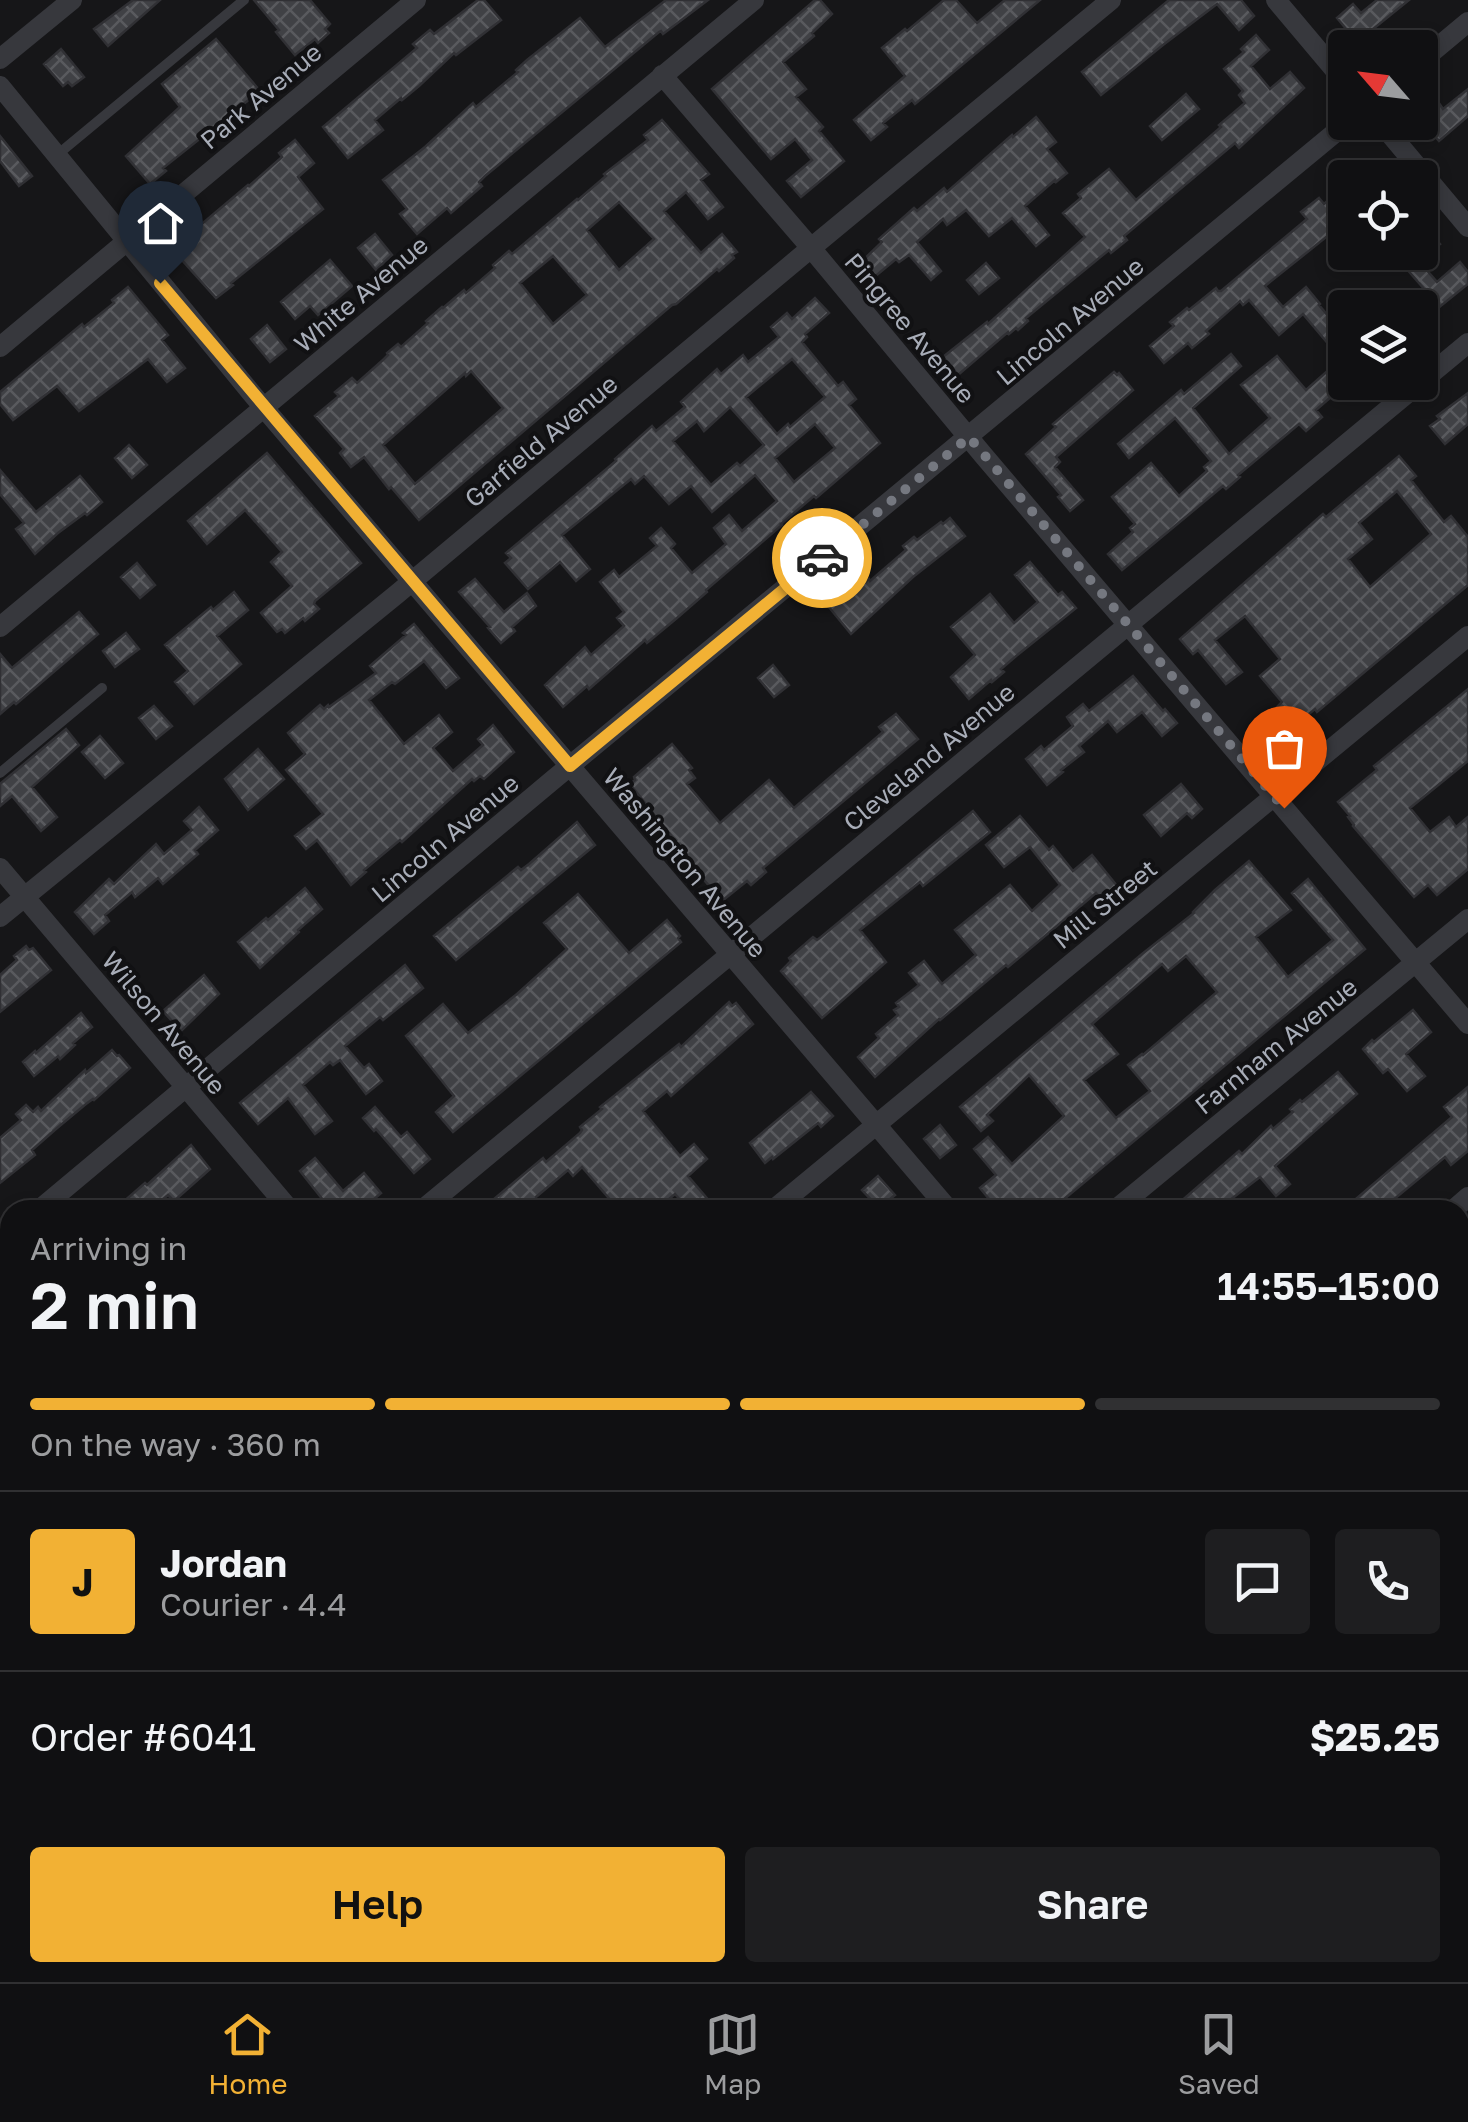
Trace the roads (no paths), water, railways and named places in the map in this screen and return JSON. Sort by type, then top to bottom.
[{"type":"street","points":[[0,59],[72,0]]},
{"type":"street","name":"Park Avenue","points":[[0,347],[416,0]]},
{"type":"street","name":"White Avenue","points":[[0,626],[754,0]]},
{"type":"street","name":"Garfield Avenue","points":[[0,917],[413,581],[1112,0]]},
{"type":"street","points":[[1276,0],[1328,62]]},
{"type":"street","points":[[1438,47],[1468,22]]},
{"type":"street","name":"Pingree Avenue","points":[[662,76],[1468,1024]]},
{"type":"street","name":"Washington Avenue","points":[[0,86],[264,408],[940,1200]]},
{"type":"street","name":"Lincoln Avenue","points":[[51,1200],[1328,139]]},
{"type":"street","points":[[1395,140],[1468,227]]},
{"type":"street","name":"Cleveland Avenue","points":[[434,1200],[1468,343]]},
{"type":"street","name":"Mill Street","points":[[785,1200],[1468,636]]},
{"type":"street","name":"Wilson Avenue","points":[[0,868],[281,1200]]},
{"type":"street","name":"Farnham Avenue","points":[[1128,1200],[1468,920]]},
{"type":"lane","points":[[56,156],[244,0]]},
{"type":"lane","points":[[0,772],[102,688]]}]
